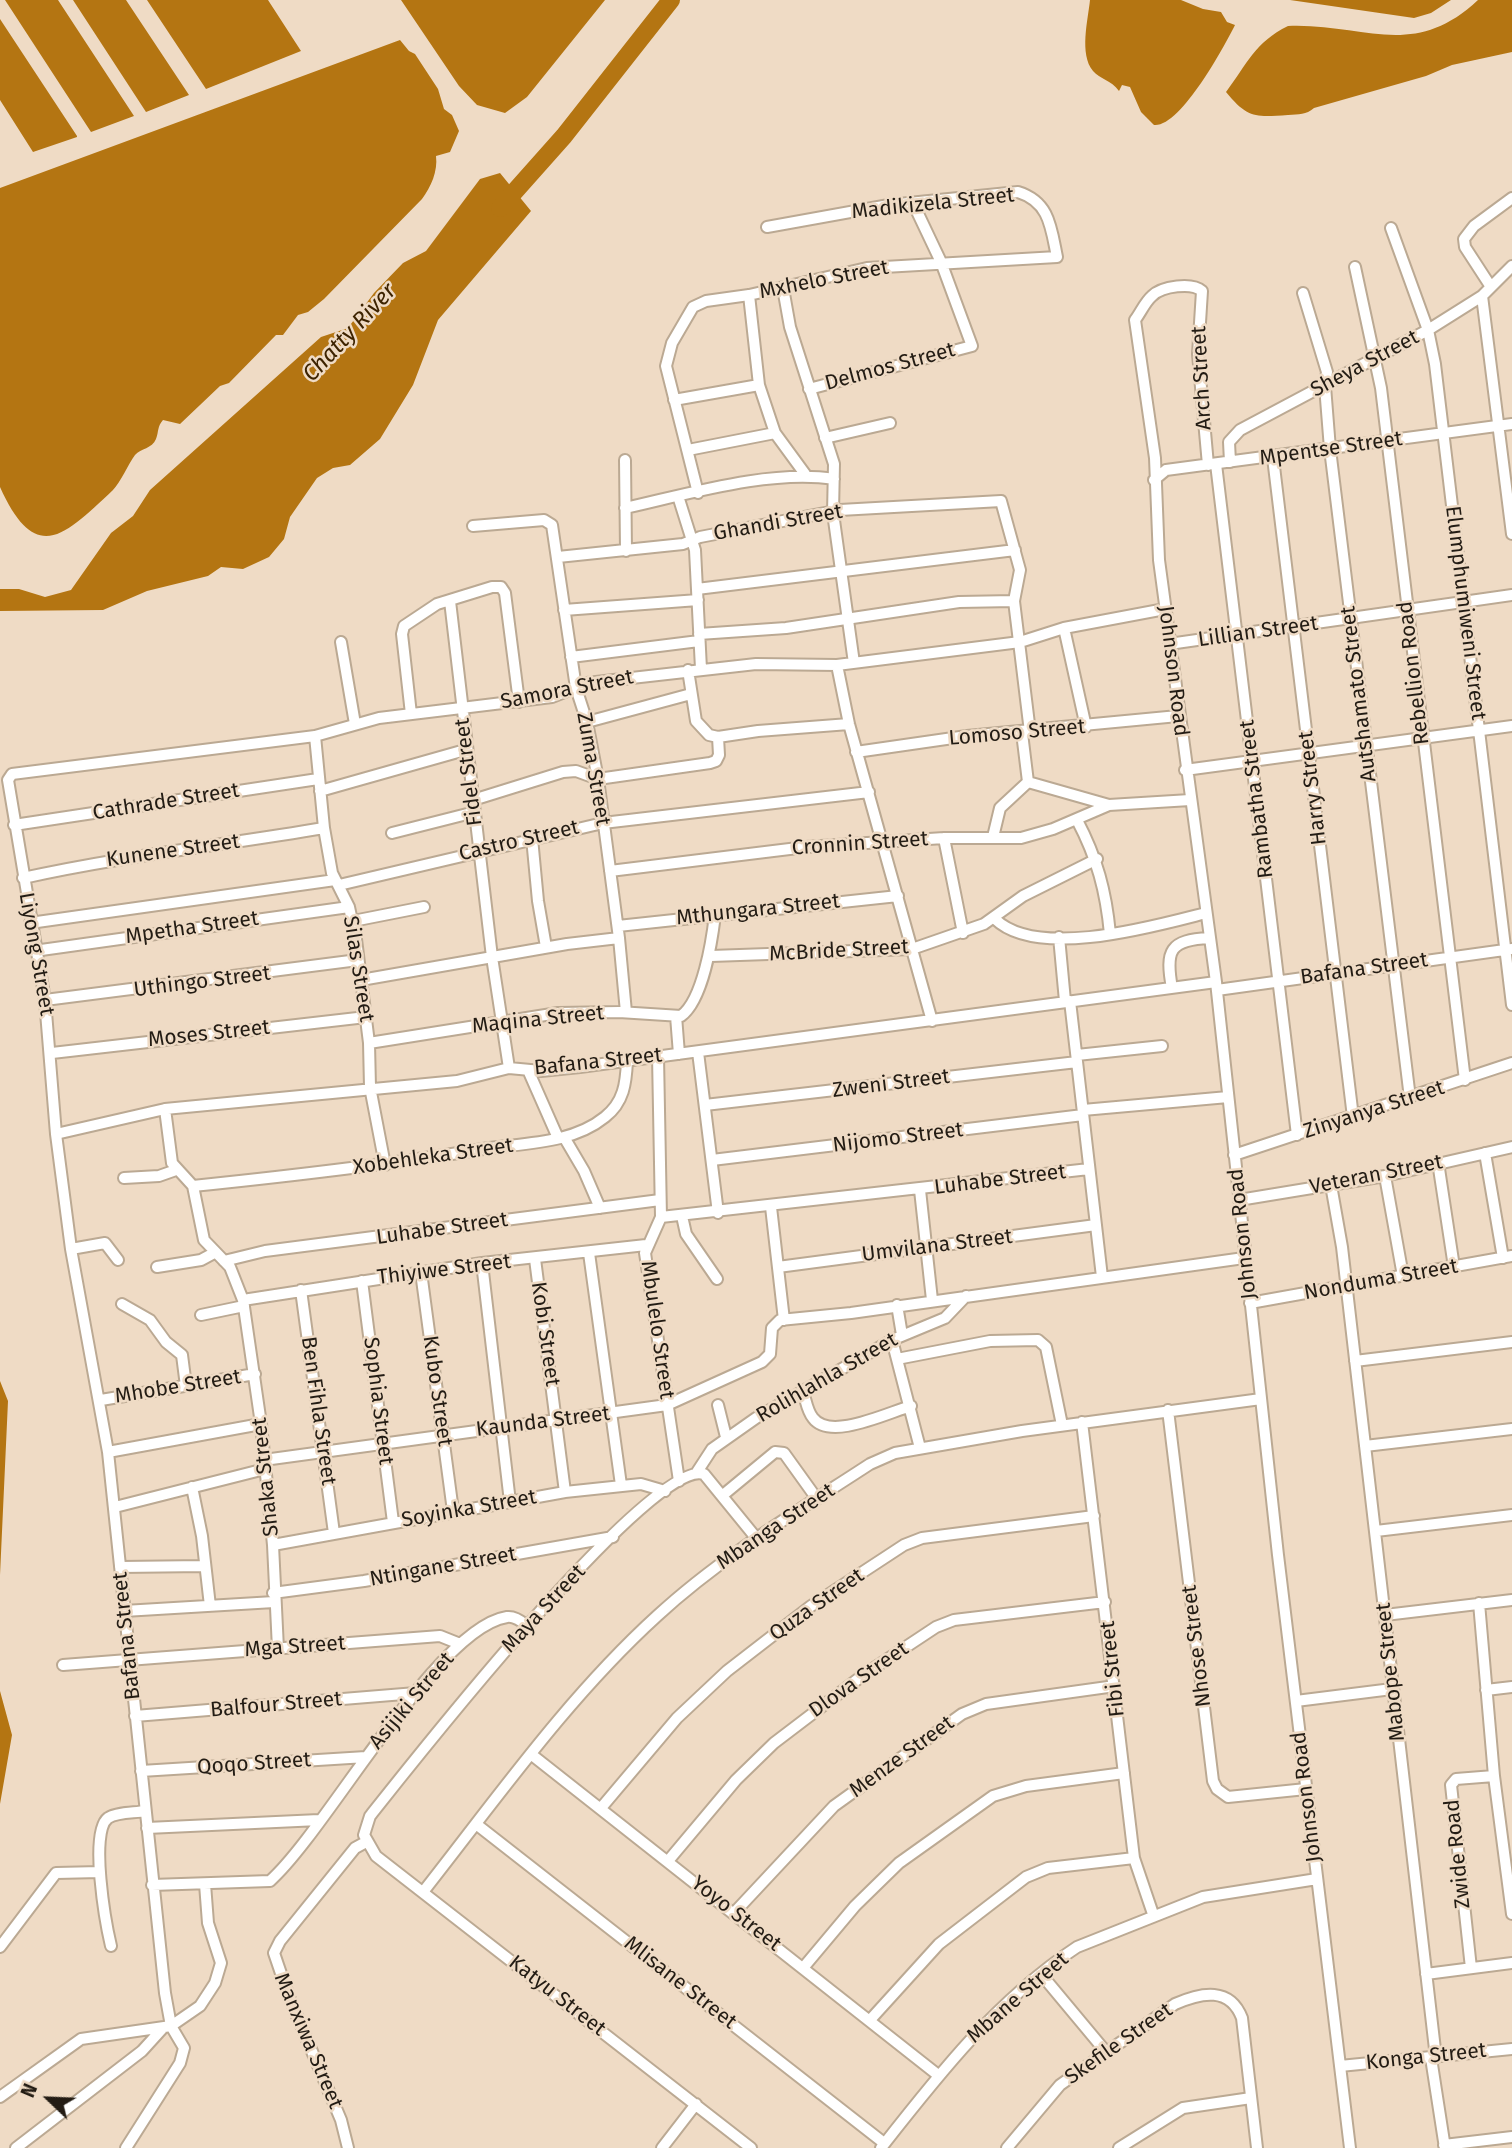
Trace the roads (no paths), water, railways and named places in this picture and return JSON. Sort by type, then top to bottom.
[{"type":"street","name":"Madikizela Street","points":[[767,227],[1005,191],[1030,195],[1037,200],[1048,215],[1057,257]]},
{"type":"street","points":[[1491,286],[1465,247],[1464,239],[1474,226],[1512,198]]},
{"type":"street","points":[[913,203],[941,262]]},
{"type":"street","name":"Elumphumiweni Street","points":[[1391,228],[1428,330],[1509,950],[1512,1004]]},
{"type":"street","name":"Mxhelo Street","points":[[698,493],[667,372],[667,359],[689,312],[706,301],[749,295],[867,268],[1057,257]]},
{"type":"street","name":"Delmos Street","points":[[809,389],[972,346],[941,262]]},
{"type":"street","name":"Sheya Street","points":[[1230,462],[1228,448],[1236,434],[1428,330],[1482,296],[1512,266]]},
{"type":"street","name":"Rebellion Road","points":[[1355,267],[1380,382],[1465,1080]]},
{"type":"street","name":"Arch Street","points":[[1135,320],[1158,292],[1188,286],[1202,292],[1198,354],[1212,464]]},
{"type":"street","points":[[783,288],[790,327],[834,464],[834,513],[853,663]]},
{"type":"street","name":"Autshamato Street","points":[[1303,292],[1328,372],[1325,386],[1330,449],[1349,618],[1410,1098]]},
{"type":"street","points":[[749,295],[759,385],[775,433],[805,474]]},
{"type":"street","points":[[1482,296],[1512,534]]},
{"type":"street","name":"Johnson Road","points":[[1135,320],[1155,458],[1154,480],[1169,644],[1216,986],[1244,1258],[1350,2148]]},
{"type":"street","points":[[674,400],[759,385]]},
{"type":"street","points":[[825,438],[890,424]]},
{"type":"street","name":"Mpentse Street","points":[[1154,480],[1166,470],[1273,458],[1512,424]]},
{"type":"street","points":[[688,450],[775,433]]},
{"type":"street","name":"Harry Street","points":[[1273,458],[1353,1117]]},
{"type":"street","points":[[625,460],[626,551]]},
{"type":"street","name":"Rambatha Street","points":[[1212,464],[1237,636],[1297,1135]]},
{"type":"street","points":[[625,508],[805,474],[834,479]]},
{"type":"street","points":[[678,496],[692,540],[698,594],[701,669]]},
{"type":"street","name":"Ghandi Street","points":[[558,557],[626,551],[834,513],[1001,500],[1015,550]]},
{"type":"street","name":"Zuma Street","points":[[473,526],[544,520],[552,526],[576,688],[587,722],[598,779],[620,938],[625,1012]]},
{"type":"street","points":[[564,610],[698,594],[842,570],[1015,550],[1020,573],[1014,601],[1020,642],[1028,782],[1000,808],[993,837]]},
{"type":"street","points":[[411,714],[402,630],[424,611],[492,587],[503,590],[519,702]]},
{"type":"street","name":"Lillian Street","points":[[1169,644],[1294,628],[1512,594]]},
{"type":"street","name":"Fidel Street","points":[[450,601],[465,751],[509,1068]]},
{"type":"street","points":[[571,657],[699,637],[786,628],[959,603],[1014,601]]},
{"type":"street","name":"Samora Street","points":[[10,775],[315,736],[355,724],[411,714],[559,695],[587,683],[756,664],[836,665],[1020,642],[1064,628],[1165,609]]},
{"type":"street","points":[[1064,628],[1086,727]]},
{"type":"street","points":[[341,642],[355,724]]},
{"type":"street","points":[[836,665],[856,752],[932,1021]]},
{"type":"street","points":[[688,670],[699,726],[705,733],[718,737],[849,724]]},
{"type":"street","points":[[587,722],[691,694]]},
{"type":"street","name":"Lomoso Street","points":[[856,752],[967,736],[1086,727],[1178,716]]},
{"type":"street","points":[[1185,770],[1253,763],[1422,736],[1512,726]]},
{"type":"street","name":"Silas Street","points":[[315,736],[324,828],[337,883],[353,921],[369,1043],[370,1087],[385,1165]]},
{"type":"street","points":[[392,833],[474,806],[563,772],[576,771],[598,779],[716,761],[719,755],[718,737]]},
{"type":"street","points":[[320,791],[465,751]]},
{"type":"street","name":"Liyong Street","points":[[10,775],[14,825],[52,1053],[56,1134]]},
{"type":"street","name":"Cathrade Street","points":[[14,825],[318,779]]},
{"type":"street","points":[[1028,782],[1109,805],[1190,800]]},
{"type":"street","name":"Castro Street","points":[[30,923],[337,883],[603,823],[869,792]]},
{"type":"street","name":"Cronnin Street","points":[[610,870],[798,848],[944,838],[1026,837],[1077,820],[1109,805]]},
{"type":"street","points":[[1077,820],[1097,859],[1107,898],[1110,934]]},
{"type":"street","name":"Kunene Street","points":[[23,878],[100,861],[219,846],[324,828]]},
{"type":"street","points":[[532,838],[546,947]]},
{"type":"street","points":[[944,838],[963,933]]},
{"type":"street","name":"McBride Street","points":[[710,956],[912,949],[963,933],[995,919],[1023,896],[1097,859]]},
{"type":"street","name":"Mthungara Street","points":[[618,926],[898,896]]},
{"type":"street","name":"Mpetha Street","points":[[34,951],[349,907]]},
{"type":"street","points":[[353,921],[424,907]]},
{"type":"street","points":[[995,919],[1014,933],[1059,937],[1110,934],[1206,913]]},
{"type":"street","points":[[679,1054],[676,1016],[686,1012],[710,956],[715,915]]},
{"type":"street","points":[[1059,937],[1077,1058],[1102,1277]]},
{"type":"street","points":[[361,980],[546,947],[620,938]]},
{"type":"street","points":[[1172,988],[1169,964],[1175,946],[1183,940],[1209,938]]},
{"type":"street","name":"Bafana Street","points":[[126,2148],[183,2056],[184,2048],[167,2027],[115,1507],[101,1400],[71,1249],[56,1134],[164,1109],[469,1079],[509,1068],[555,1070],[1068,1001],[1172,988],[1278,981],[1509,950]]},
{"type":"street","name":"Uthingo Street","points":[[45,1000],[358,960]]},
{"type":"street","name":"Maqina Street","points":[[369,1043],[558,1013],[625,1012],[676,1016]]},
{"type":"street","name":"Moses Street","points":[[52,1053],[366,1017]]},
{"type":"street","name":"Zweni Street","points":[[705,1105],[1162,1046]]},
{"type":"street","points":[[698,1052],[718,1213]]},
{"type":"street","points":[[658,1056],[661,1217]]},
{"type":"street","name":"Xobehleka Street","points":[[193,1186],[385,1165],[561,1138],[584,1130],[612,1111],[624,1091],[627,1060]]},
{"type":"street","name":"Zinyanya Street","points":[[1234,1155],[1512,1063]]},
{"type":"street","points":[[528,1070],[561,1138],[584,1171],[600,1208]]},
{"type":"street","name":"Nijomo Street","points":[[712,1160],[1228,1097]]},
{"type":"street","points":[[164,1109],[169,1154],[176,1170],[193,1186]]},
{"type":"street","name":"Veteran Street","points":[[1239,1200],[1385,1176],[1512,1147]]},
{"type":"street","points":[[1485,1153],[1507,1257]]},
{"type":"street","points":[[1438,1162],[1454,1267]]},
{"type":"street","name":"Luhabe Street","points":[[661,1217],[718,1213],[1089,1169]]},
{"type":"street","points":[[124,1178],[159,1175],[176,1170]]},
{"type":"street","points":[[1385,1176],[1403,1276]]},
{"type":"street","name":"Mabope Street","points":[[1331,1185],[1376,1531],[1445,2147]]},
{"type":"street","name":"Shaka Street","points":[[193,1186],[200,1229],[214,1253],[224,1261],[236,1278],[244,1303],[261,1424],[273,1545],[278,1649]]},
{"type":"street","points":[[920,1190],[932,1300]]},
{"type":"street","name":"Luhabe Street","points":[[224,1261],[265,1251],[660,1200]]},
{"type":"street","points":[[771,1207],[784,1320],[1244,1258]]},
{"type":"street","points":[[682,1216],[686,1234],[717,1279]]},
{"type":"street","name":"Mbulelo Street","points":[[661,1217],[646,1245],[679,1481]]},
{"type":"street","name":"Umvilana Street","points":[[778,1267],[1096,1225]]},
{"type":"street","points":[[71,1249],[105,1244],[118,1260]]},
{"type":"street","name":"Thiyiwe Street","points":[[244,1303],[301,1290],[482,1263],[646,1245]]},
{"type":"street","points":[[158,1267],[201,1260],[214,1253]]},
{"type":"street","points":[[589,1253],[621,1485]]},
{"type":"street","name":"Nonduma Street","points":[[1250,1303],[1507,1257]]},
{"type":"street","name":"Kobi Street","points":[[535,1259],[565,1492]]},
{"type":"street","points":[[482,1263],[510,1502]]},
{"type":"street","name":"Kubo Street","points":[[421,1272],[453,1511]]},
{"type":"street","name":"Sophia Street","points":[[362,1281],[393,1522]]},
{"type":"street","name":"Ben Fihla Street","points":[[301,1290],[334,1533]]},
{"type":"street","name":"Rolihlahla Street","points":[[697,1472],[704,1457],[726,1437],[897,1337],[951,1315],[966,1296]]},
{"type":"street","points":[[201,1315],[244,1303]]},
{"type":"street","points":[[122,1304],[149,1320],[166,1342],[182,1355],[186,1386]]},
{"type":"street","points":[[897,1305],[897,1359],[920,1448]]},
{"type":"street","name":"Kaunda Street","points":[[115,1507],[324,1451],[667,1405],[762,1362],[769,1354],[772,1328],[784,1320]]},
{"type":"street","points":[[897,1359],[990,1341],[1038,1340],[1046,1347],[1062,1425]]},
{"type":"street","points":[[1355,1361],[1512,1342]]},
{"type":"street","name":"Mhobe Street","points":[[101,1400],[255,1374]]},
{"type":"street","points":[[803,1392],[813,1418],[829,1428],[846,1426],[911,1406]]},
{"type":"street","name":"Mbanga Street","points":[[423,1892],[589,1685],[656,1616],[757,1539],[880,1459],[920,1448],[1062,1425],[1261,1399]]},
{"type":"street","points":[[718,1405],[726,1437]]},
{"type":"street","name":"Nhose Street","points":[[1167,1410],[1213,1781],[1217,1789],[1228,1797],[1306,1789]]},
{"type":"street","name":"Fibi Street","points":[[1082,1422],[1134,1857],[1153,1914]]},
{"type":"street","points":[[108,1452],[261,1424]]},
{"type":"street","points":[[1365,1446],[1512,1429]]},
{"type":"street","points":[[723,1495],[775,1452],[784,1453],[817,1499]]},
{"type":"street","points":[[697,1472],[710,1479],[757,1539]]},
{"type":"street","name":"Maya Street","points":[[366,1842],[365,1828],[370,1816],[526,1625],[613,1537],[665,1491],[697,1472]]},
{"type":"street","name":"Soyinka Street","points":[[273,1545],[565,1492],[621,1485],[649,1485],[665,1491]]},
{"type":"street","points":[[192,1487],[210,1606]]},
{"type":"street","points":[[1376,1531],[1512,1515]]},
{"type":"street","name":"Quza Street","points":[[601,1808],[677,1718],[708,1687],[811,1606],[904,1545],[922,1538],[1094,1517]]},
{"type":"street","name":"Ntingane Street","points":[[124,1611],[210,1606],[274,1597],[613,1537]]},
{"type":"street","points":[[120,1567],[205,1566]]},
{"type":"street","points":[[1384,1615],[1512,1600]]},
{"type":"street","name":"Dlova Street","points":[[668,1861],[736,1780],[774,1743],[862,1676],[936,1627],[954,1620],[1105,1602]]},
{"type":"street","points":[[1479,1603],[1494,1776],[1512,1914]]},
{"type":"street","name":"Asijiki Street","points":[[152,1885],[270,1881],[416,1693],[460,1644],[479,1629],[503,1618],[511,1617],[526,1625]]},
{"type":"street","name":"Mga Street","points":[[63,1665],[440,1636],[460,1644]]},
{"type":"street","name":"Menze Street","points":[[734,1913],[834,1806],[962,1714],[986,1704],[1115,1686]]},
{"type":"street","points":[[1486,1689],[1512,1687]]},
{"type":"street","points":[[1296,1702],[1392,1689]]},
{"type":"street","name":"Balfour Street","points":[[135,1716],[416,1693]]},
{"type":"street","name":"Yoyo Street","points":[[532,1755],[938,2075]]},
{"type":"street","name":"Qoqo Street","points":[[141,1771],[366,1757]]},
{"type":"street","points":[[803,1968],[855,1906],[891,1870],[993,1796],[1026,1786],[1124,1773]]},
{"type":"street","name":"Zwide Road","points":[[1471,1968],[1451,1785],[1456,1779],[1494,1776]]},
{"type":"street","points":[[111,1946],[100,1872],[102,1831],[106,1820],[145,1811]]},
{"type":"street","points":[[147,1828],[319,1820]]},
{"type":"street","name":"Mlisane Street","points":[[476,1824],[883,2146]]},
{"type":"street","name":"Katyu Street","points":[[366,1842],[376,1856],[751,2148]]},
{"type":"street","name":"Manxiwa Street","points":[[348,2148],[346,2132],[289,1997],[274,1953],[280,1941],[355,1848],[366,1842]]},
{"type":"street","points":[[870,2020],[939,1944],[1026,1877],[1048,1868],[1134,1857]]},
{"type":"street","points":[[0,1947],[56,1873],[100,1872]]},
{"type":"street","name":"Mbane Street","points":[[883,2146],[938,2075],[980,2027],[1077,1947],[1153,1914],[1225,1891],[1317,1879]]},
{"type":"street","points":[[16,2148],[142,2050],[167,2027],[200,2006],[220,1973],[221,1963],[206,1912],[205,1884]]},
{"type":"street","points":[[1426,1974],[1512,1963]]},
{"type":"street","points":[[1041,1974],[1106,2052]]},
{"type":"street","name":"Skefile Street","points":[[1007,2148],[1050,2094],[1106,2052],[1175,2004],[1193,1998],[1223,1995],[1234,2003],[1242,2018],[1257,2148]]},
{"type":"street","points":[[0,2097],[81,2039],[167,2027]]},
{"type":"street","name":"Konga Street","points":[[1340,2066],[1512,2049]]},
{"type":"street","points":[[1119,2148],[1183,2108],[1251,2098]]},
{"type":"street","points":[[662,2148],[696,2105]]},
{"type":"street","points":[[1445,2147],[1512,2137]]},
{"type":"water","points":[[5,0],[58,0],[134,116],[91,132]]},
{"type":"water","points":[[73,0],[126,0],[189,95],[146,112]]},
{"type":"water","points":[[147,0],[268,0],[301,51],[206,89]]},
{"type":"water","points":[[401,0],[605,0],[527,97],[505,113],[477,105],[459,86]]},
{"type":"water","points":[[1090,0],[1181,0],[1203,9],[1221,12],[1227,22],[1235,25],[1188,100],[1176,114],[1154,125],[1141,112],[1130,87],[1122,85],[1119,91],[1096,74],[1089,64],[1085,46]]},
{"type":"water","points":[[1290,0],[1451,0],[1431,13],[1414,18]]},
{"type":"water","points":[[1478,0],[1512,0],[1512,52],[1452,65],[1426,76],[1314,108],[1302,114],[1253,114],[1240,107],[1226,92],[1259,47],[1288,26],[1387,35],[1409,34],[1432,29],[1454,19]]},
{"type":"water","points":[[0,19],[77,137],[33,152],[0,100]]},
{"type":"water","points":[[400,40],[415,54],[438,89],[444,109],[452,115],[459,131],[450,152],[436,156],[433,179],[422,199],[324,299],[308,312],[298,315],[283,335],[276,335],[229,383],[220,386],[180,424],[163,420],[154,442],[135,455],[116,487],[80,520],[66,530],[52,535],[39,535],[26,528],[13,512],[0,487],[0,188]]},
{"type":"water","points":[[500,173],[531,211],[438,320],[413,385],[380,439],[350,465],[333,468],[317,478],[290,517],[284,539],[269,557],[243,569],[221,567],[208,576],[147,591],[103,610],[0,611],[0,589],[19,589],[45,597],[71,590],[111,533],[133,516],[150,490],[321,337],[348,328],[374,293],[403,263],[426,251],[480,179]]},
{"type":"water","points":[[0,1381],[8,1401],[0,1575]]},
{"type":"water","points":[[0,1691],[12,1735],[0,1804]]},
{"type":"waterway","name":"Chatty River","points":[[500,208],[564,136],[671,0]]}]
